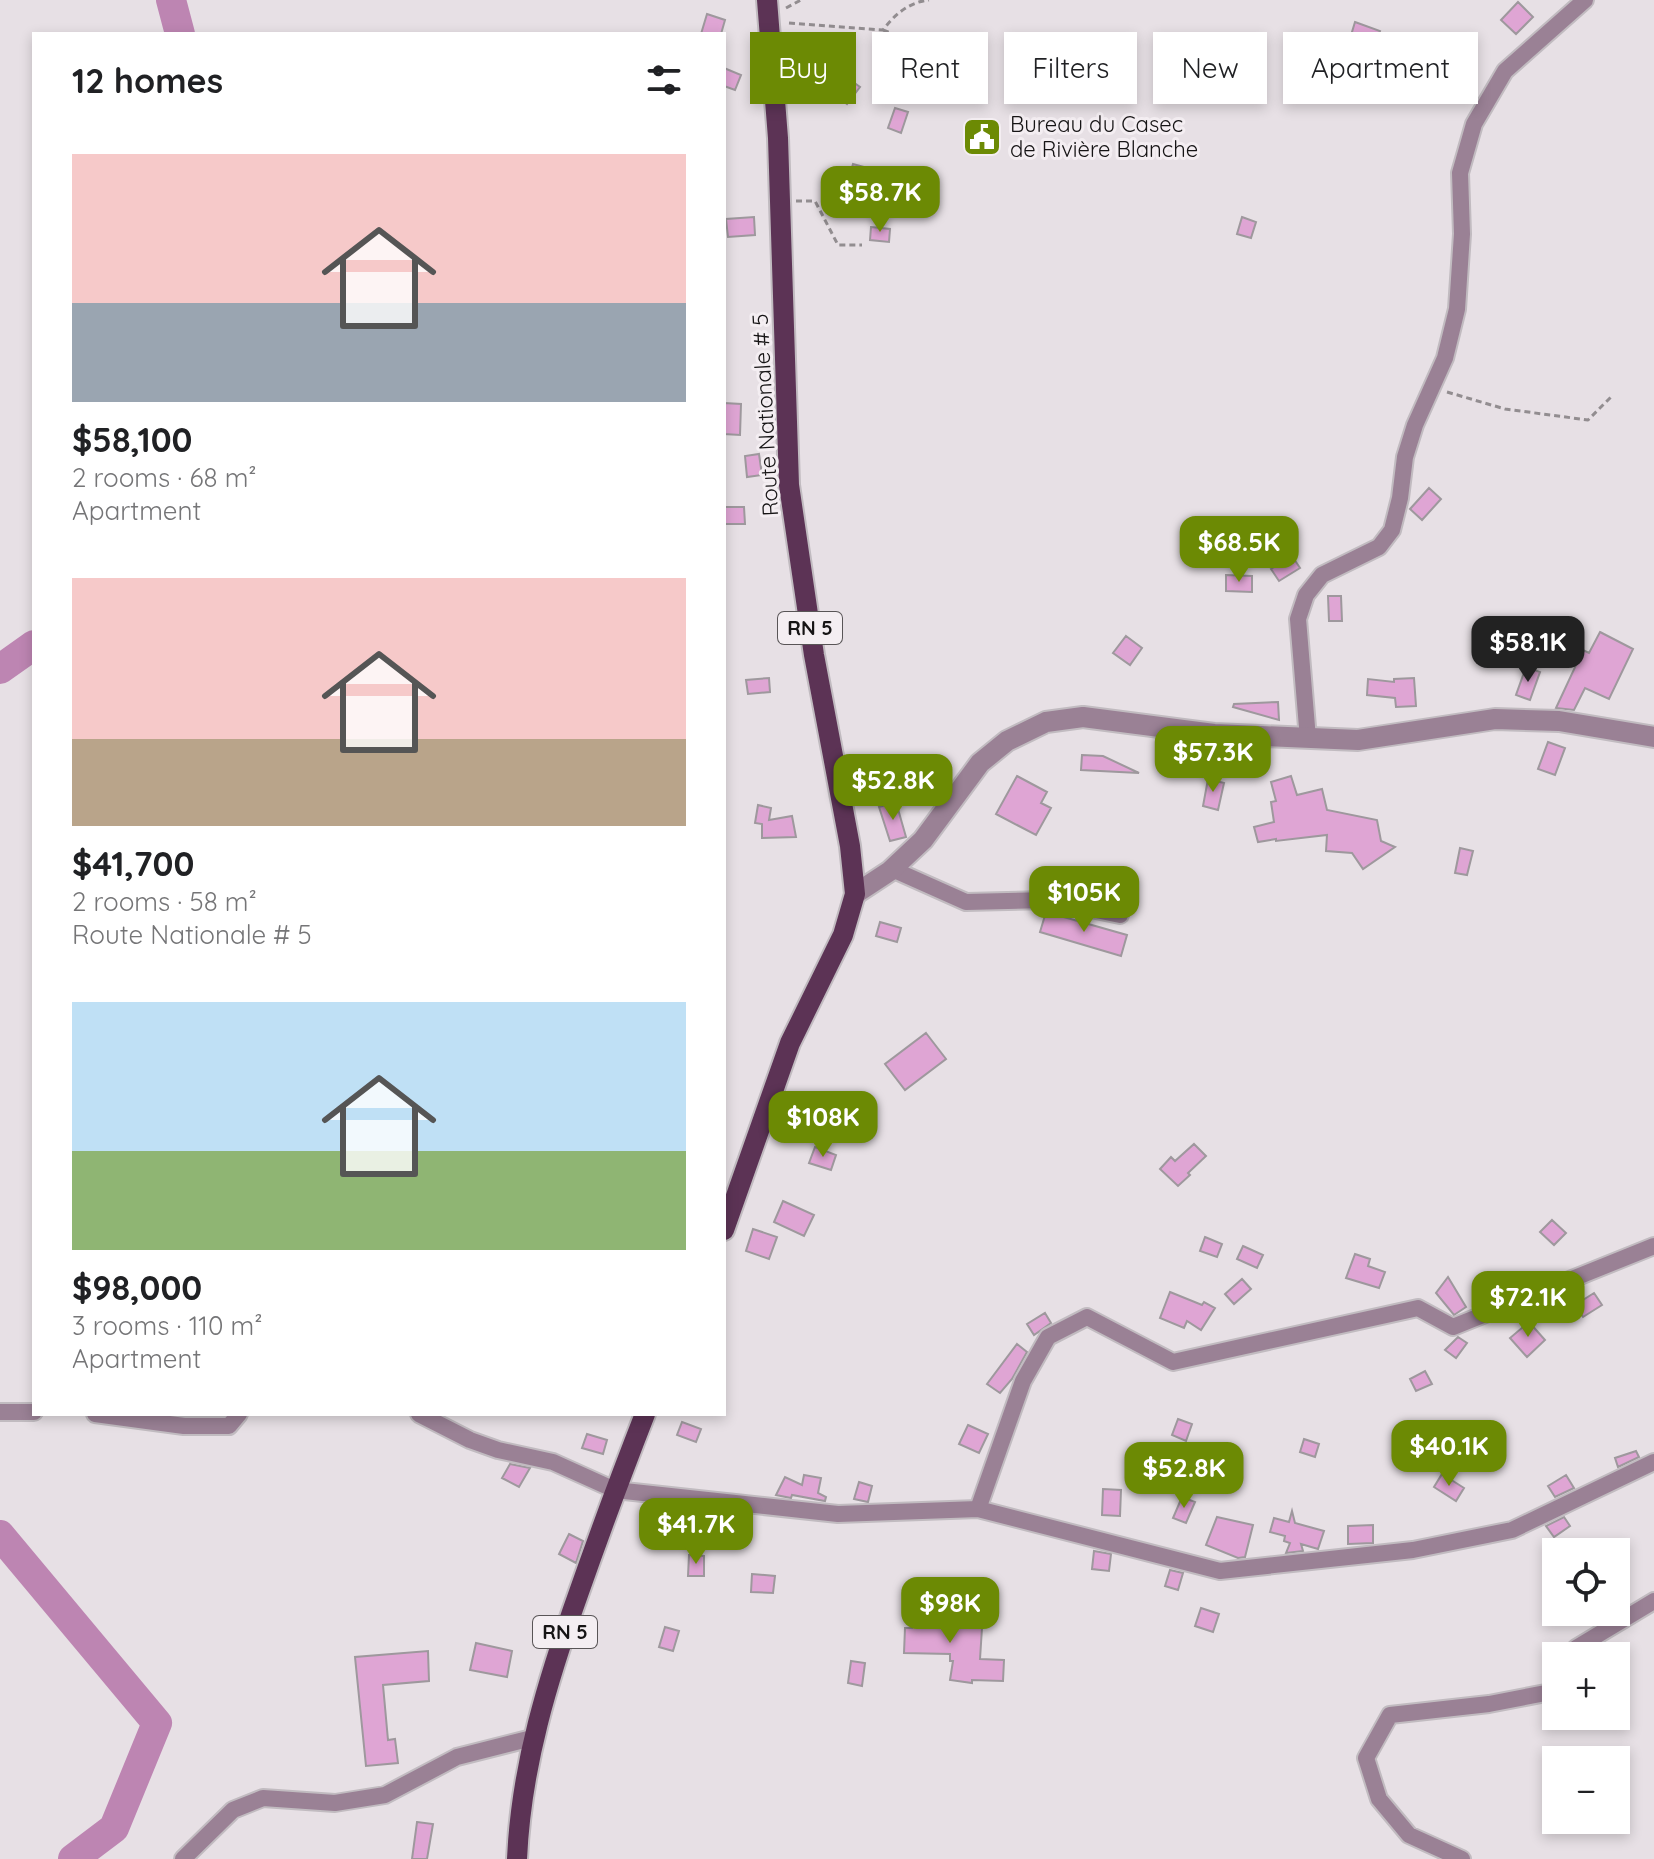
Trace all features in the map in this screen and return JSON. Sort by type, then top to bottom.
[{"type":"main road","name":"Route Nationale # 5","points":[[726,1224],[790,1043],[843,935],[855,894],[850,846],[814,655],[789,485],[778,138],[767,0]]},
{"type":"main road","name":"RN 5","points":[[517,1859],[518,1830],[532,1738],[558,1653],[644,1416]]},
{"type":"street","points":[[1308,739],[1298,619],[1306,595],[1322,575],[1379,547],[1392,530],[1405,457],[1415,425],[1445,358],[1457,309],[1462,234],[1460,173],[1474,124],[1505,71],[1585,0]]},
{"type":"street","points":[[855,894],[892,869],[923,840],[980,763],[1007,741],[1046,722],[1083,717],[1214,734],[1358,740],[1495,719],[1559,721],[1654,737]]},
{"type":"street","points":[[892,869],[966,902],[1048,900],[1120,915]]},
{"type":"street","points":[[978,1509],[1023,1381],[1048,1337],[1087,1317],[1173,1362],[1418,1308],[1453,1327],[1654,1246]]},
{"type":"street","points":[[0,1412],[32,1412]]},
{"type":"street","points":[[110,1416],[184,1426],[229,1426],[237,1416]]},
{"type":"street","points":[[423,1416],[470,1440],[498,1450],[553,1462],[615,1490],[838,1514],[978,1509],[1220,1571],[1413,1550],[1512,1530],[1654,1462]]},
{"type":"street","points":[[1586,1642],[1654,1601]]},
{"type":"street","points":[[1462,1859],[1409,1835],[1379,1799],[1366,1758],[1390,1715],[1489,1704],[1542,1694]]},
{"type":"street","points":[[183,1859],[233,1810],[263,1798],[335,1803],[385,1795],[457,1757],[532,1738]]},
{"type":"path","points":[[883,30],[894,16],[920,1],[929,0]]},
{"type":"path","points":[[769,21],[888,32]]},
{"type":"path","points":[[780,200],[815,201],[838,245],[862,245]]},
{"type":"path","points":[[1432,388],[1505,409],[1588,420],[1613,395]]},
{"type":"building","points":[[1518,2],[1533,17],[1516,34],[1501,20]]},
{"type":"building","points":[[707,14],[725,20],[722,32],[702,32]]},
{"type":"building","points":[[1355,22],[1380,31],[1380,32],[1352,32]]},
{"type":"building","points":[[726,69],[741,75],[735,90],[726,87]]},
{"type":"building","points":[[895,108],[908,112],[901,133],[888,128]]},
{"type":"building","points":[[853,164],[871,169],[867,183],[849,178]]},
{"type":"building","points":[[754,217],[755,235],[728,237],[726,219]]},
{"type":"building","points":[[1242,217],[1256,222],[1251,238],[1237,234]]},
{"type":"building","points":[[871,227],[890,229],[889,242],[870,240]]},
{"type":"building","points":[[726,403],[741,404],[740,435],[726,434]]},
{"type":"building","points":[[759,454],[762,475],[747,477],[745,456]]},
{"type":"building","points":[[1429,488],[1441,499],[1422,520],[1410,509]]},
{"type":"building","points":[[726,507],[744,507],[745,524],[726,524]]},
{"type":"building","points":[[1292,556],[1300,568],[1279,581],[1271,569]]},
{"type":"building","points":[[1226,575],[1252,576],[1252,592],[1226,591]]},
{"type":"building","points":[[1328,596],[1341,596],[1342,621],[1329,621]]},
{"type":"building","points":[[1600,632],[1633,649],[1609,699],[1585,688],[1574,710],[1556,708],[1583,650],[1589,653]]},
{"type":"building","points":[[1126,636],[1142,648],[1130,665],[1113,653]]},
{"type":"building","points":[[1526,667],[1540,672],[1530,700],[1516,695]]},
{"type":"building","points":[[769,678],[770,692],[748,694],[746,680]]},
{"type":"building","points":[[1414,678],[1416,706],[1396,707],[1395,698],[1367,695],[1368,679],[1394,682],[1394,679]]},
{"type":"building","points":[[1278,702],[1279,720],[1233,707],[1234,704]]},
{"type":"building","points":[[1548,742],[1565,748],[1555,775],[1538,769]]},
{"type":"building","points":[[1082,755],[1103,756],[1139,773],[1081,770]]},
{"type":"building","points":[[1017,776],[1047,792],[1041,803],[1051,808],[1036,835],[996,814]]},
{"type":"building","points":[[1291,776],[1297,795],[1322,789],[1327,810],[1377,820],[1381,841],[1395,847],[1363,869],[1352,853],[1326,851],[1327,835],[1258,842],[1254,827],[1274,822],[1271,802],[1276,801],[1271,782]]},
{"type":"building","points":[[1208,779],[1224,783],[1218,810],[1203,806]]},
{"type":"building","points":[[896,802],[906,837],[890,841],[879,807]]},
{"type":"building","points":[[758,805],[771,808],[769,820],[792,816],[796,837],[762,838],[762,824],[755,823]]},
{"type":"building","points":[[1460,848],[1473,851],[1467,875],[1455,873]]},
{"type":"building","points":[[1046,912],[1127,935],[1121,956],[1040,932]]},
{"type":"building","points":[[880,922],[901,928],[897,942],[876,936]]},
{"type":"building","points":[[926,1033],[946,1059],[905,1090],[885,1064]]},
{"type":"building","points":[[1194,1144],[1206,1156],[1178,1186],[1160,1169],[1171,1157],[1175,1161]]},
{"type":"building","points":[[815,1147],[836,1155],[831,1170],[809,1163]]},
{"type":"building","points":[[783,1201],[814,1215],[804,1236],[774,1222]]},
{"type":"building","points":[[1552,1220],[1566,1233],[1554,1245],[1540,1232]]},
{"type":"building","points":[[753,1229],[777,1237],[769,1259],[746,1251]]},
{"type":"building","points":[[1205,1237],[1222,1244],[1217,1257],[1200,1251]]},
{"type":"building","points":[[1243,1246],[1263,1255],[1257,1268],[1237,1259]]},
{"type":"building","points":[[1355,1254],[1370,1259],[1368,1266],[1385,1272],[1379,1288],[1346,1278]]},
{"type":"building","points":[[1448,1277],[1466,1307],[1454,1315],[1436,1293]]},
{"type":"building","points":[[1242,1279],[1251,1289],[1234,1304],[1225,1294]]},
{"type":"building","points":[[1170,1292],[1215,1308],[1201,1330],[1187,1321],[1184,1328],[1160,1318]]},
{"type":"building","points":[[1594,1293],[1602,1305],[1583,1317],[1575,1305]]},
{"type":"building","points":[[1045,1313],[1051,1323],[1034,1335],[1027,1324]]},
{"type":"building","points":[[1529,1322],[1545,1340],[1527,1357],[1510,1338]]},
{"type":"building","points":[[1458,1337],[1467,1343],[1456,1358],[1445,1350]]},
{"type":"building","points":[[1017,1344],[1027,1352],[1000,1393],[987,1384]]},
{"type":"building","points":[[1425,1371],[1432,1384],[1416,1391],[1410,1379]]},
{"type":"building","points":[[1178,1419],[1192,1424],[1186,1441],[1172,1435]]},
{"type":"building","points":[[682,1422],[701,1429],[696,1442],[677,1435]]},
{"type":"building","points":[[968,1425],[988,1434],[979,1453],[959,1444]]},
{"type":"building","points":[[587,1434],[607,1440],[603,1454],[582,1448]]},
{"type":"building","points":[[1304,1439],[1319,1444],[1315,1457],[1300,1452]]},
{"type":"building","points":[[1636,1451],[1639,1457],[1618,1467],[1615,1458]]},
{"type":"building","points":[[510,1464],[530,1468],[519,1487],[502,1478]]},
{"type":"building","points":[[1442,1474],[1464,1488],[1456,1501],[1434,1487]]},
{"type":"building","points":[[804,1475],[821,1478],[818,1493],[826,1497],[825,1501],[776,1495],[785,1477],[802,1485]]},
{"type":"building","points":[[1566,1475],[1574,1488],[1555,1497],[1548,1486]]},
{"type":"building","points":[[859,1482],[872,1486],[868,1502],[854,1499]]},
{"type":"building","points":[[1103,1489],[1121,1490],[1120,1516],[1102,1515]]},
{"type":"building","points":[[1182,1497],[1195,1502],[1186,1523],[1173,1518]]},
{"type":"building","points":[[1292,1511],[1295,1523],[1324,1531],[1318,1549],[1301,1544],[1303,1551],[1286,1553],[1290,1543],[1284,1541],[1285,1536],[1270,1532],[1274,1518],[1289,1522]]},
{"type":"building","points":[[1217,1517],[1253,1525],[1245,1557],[1238,1558],[1206,1545]]},
{"type":"building","points":[[1564,1517],[1570,1526],[1554,1537],[1546,1526]]},
{"type":"building","points":[[1373,1525],[1373,1543],[1348,1544],[1348,1526]]},
{"type":"building","points":[[569,1534],[583,1541],[576,1563],[559,1554]]},
{"type":"building","points":[[1094,1551],[1111,1554],[1109,1571],[1092,1569]]},
{"type":"building","points":[[689,1555],[704,1556],[704,1576],[688,1576]]},
{"type":"building","points":[[1170,1570],[1183,1573],[1178,1590],[1165,1586]]},
{"type":"building","points":[[752,1574],[775,1576],[773,1593],[751,1592]]},
{"type":"building","points":[[915,1597],[938,1599],[936,1625],[982,1628],[980,1659],[1004,1660],[1003,1681],[972,1680],[972,1683],[950,1680],[953,1661],[950,1661],[950,1654],[904,1653],[905,1628],[912,1628]]},
{"type":"building","points":[[1201,1608],[1219,1614],[1213,1632],[1195,1626]]},
{"type":"building","points":[[665,1627],[679,1631],[673,1651],[659,1647]]},
{"type":"building","points":[[476,1643],[512,1651],[507,1677],[470,1670]]},
{"type":"building","points":[[428,1651],[429,1681],[383,1685],[388,1740],[395,1739],[398,1763],[366,1766],[355,1657]]},
{"type":"building","points":[[851,1661],[865,1663],[862,1686],[848,1683]]},
{"type":"building","points":[[417,1822],[433,1824],[427,1859],[412,1859]]},
{"type":"waterway","points":[[171,0],[179,32]]},
{"type":"waterway","points":[[0,669],[32,646]]},
{"type":"waterway","points":[[0,1535],[157,1723],[114,1828],[73,1859]]},
{"type":"place","name":"Bureau du Casec de Rivière Blanche","points":[[982,137]]}]
